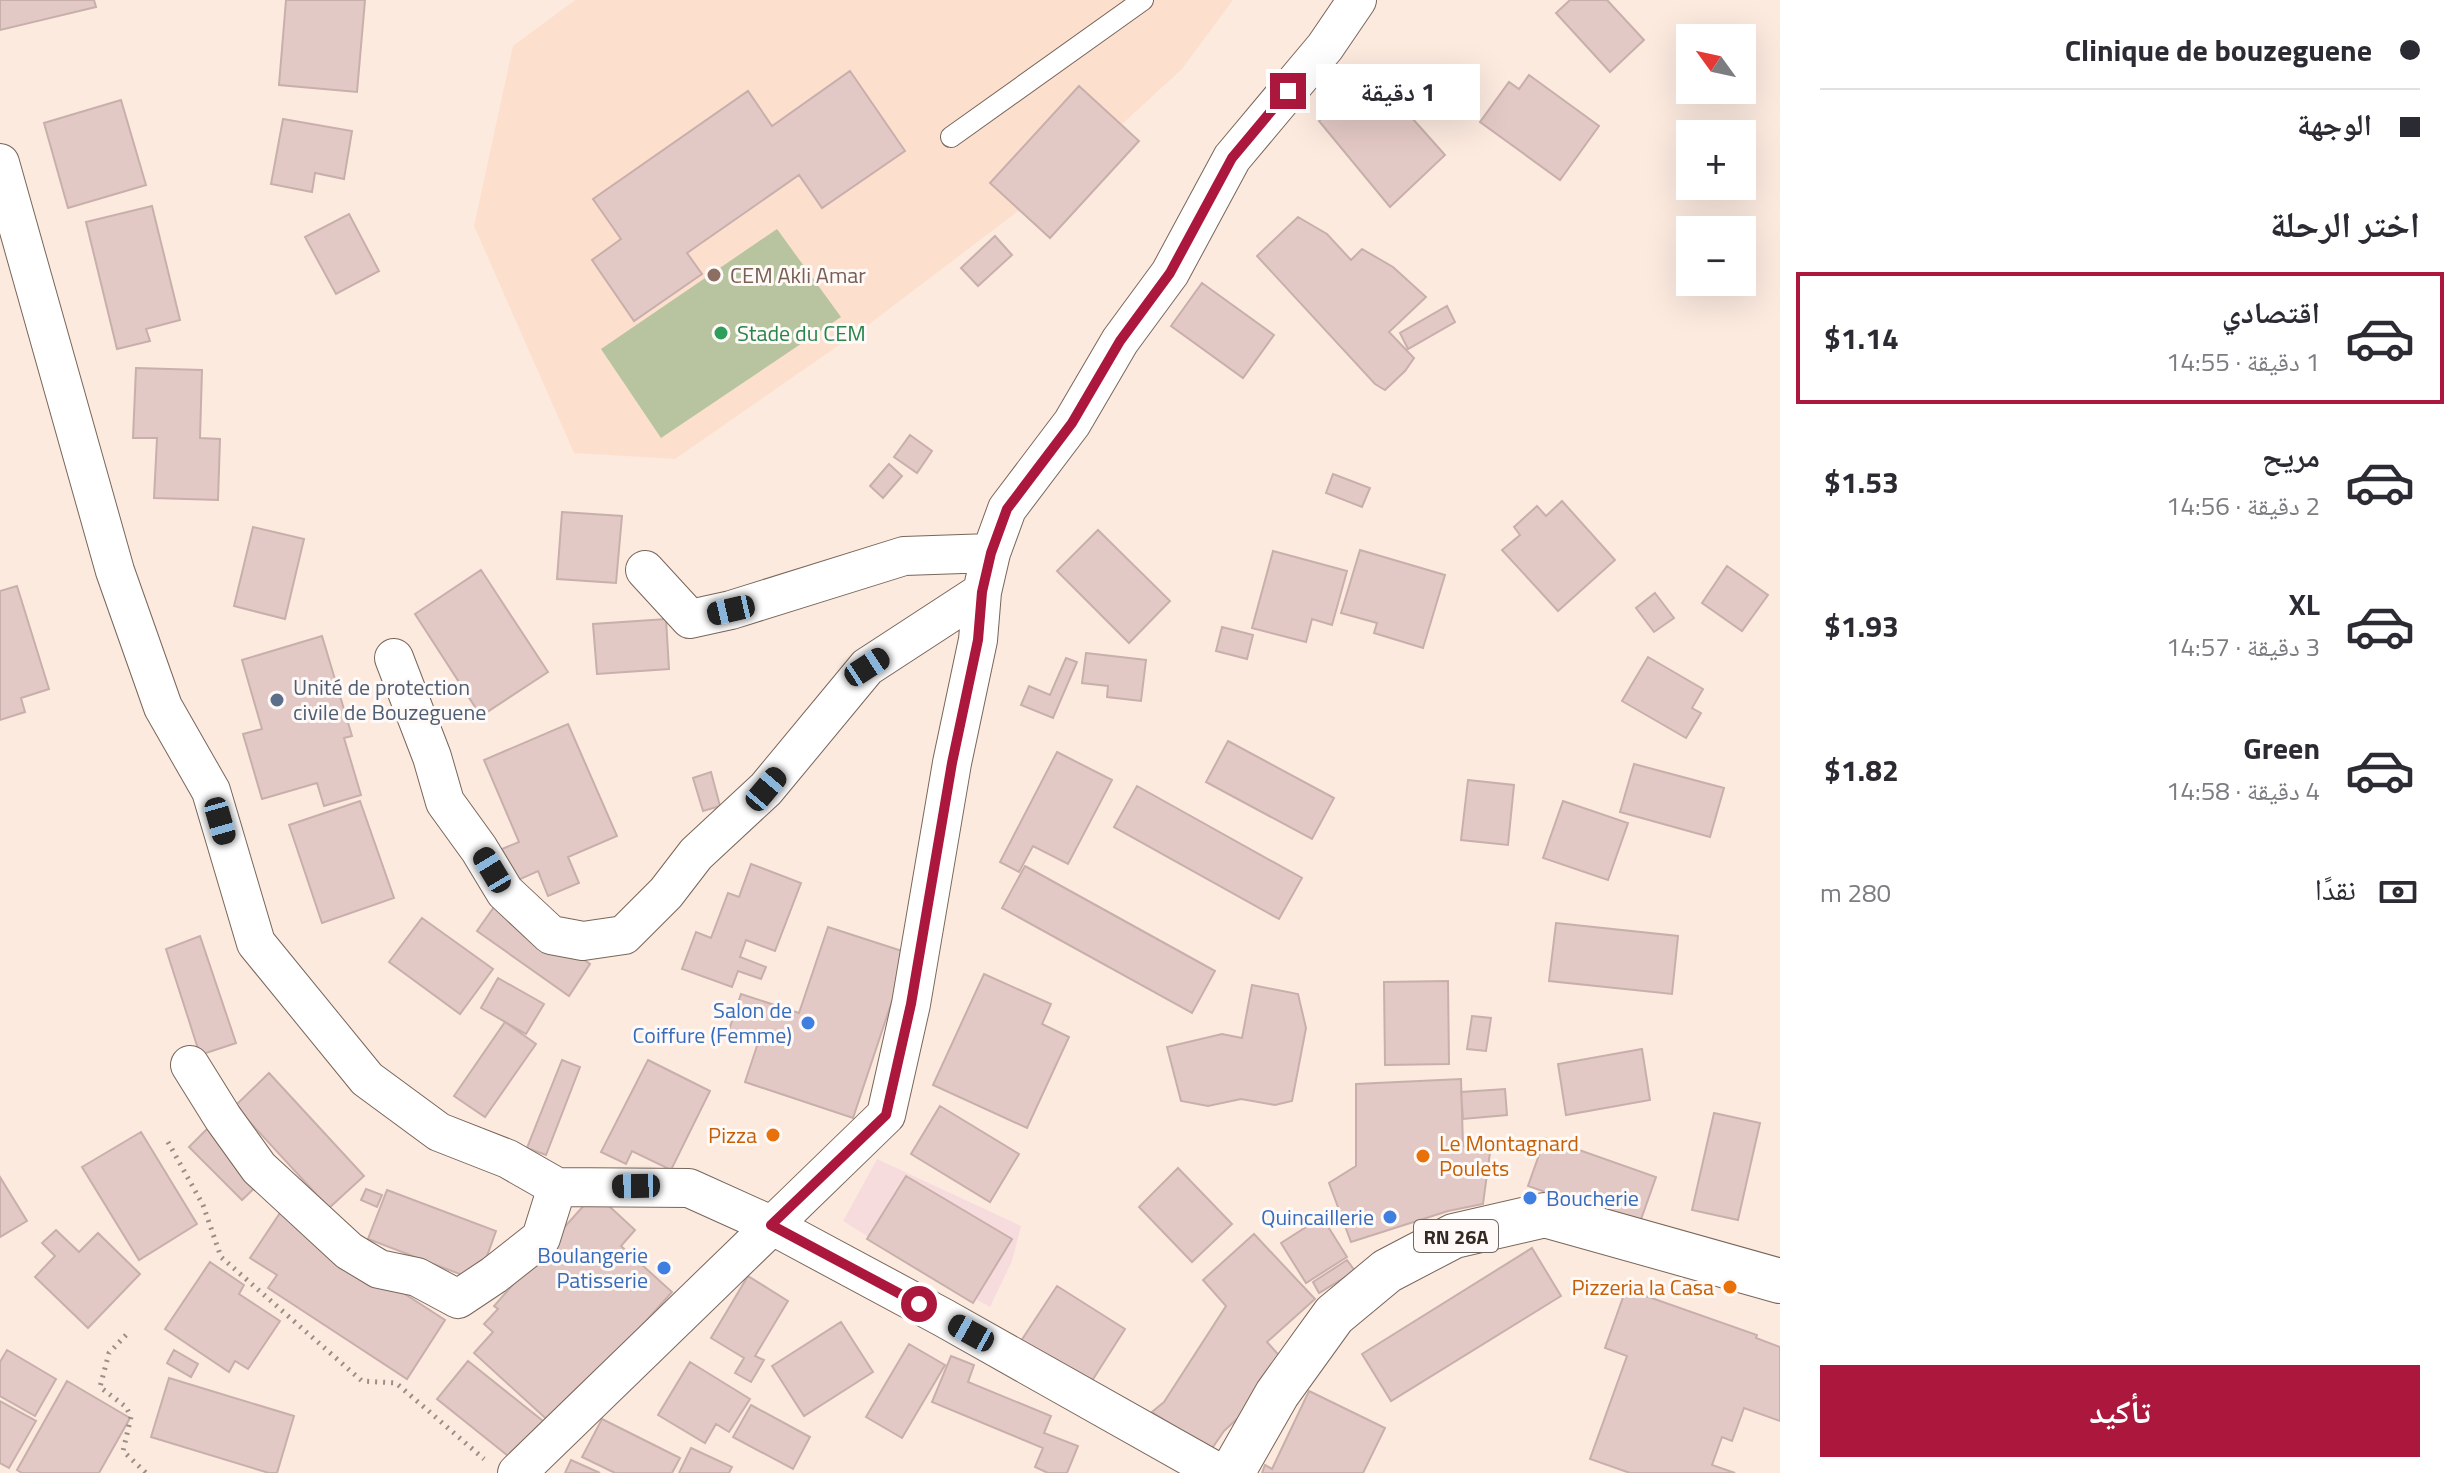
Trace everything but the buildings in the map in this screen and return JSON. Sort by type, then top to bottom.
[{"type":"main road","name":"RN 26A","points":[[1232,1473],[1277,1394],[1334,1315],[1387,1271],[1454,1236],[1545,1215],[1780,1281]]},
{"type":"street","points":[[503,1468],[771,1225],[886,1115],[911,1004],[952,763],[978,640],[982,592],[991,553],[1007,509],[1072,423],[1120,341],[1170,273],[1232,158],[1325,47],[1357,0]]},
{"type":"street","points":[[0,163],[115,571],[163,707],[211,791],[256,943],[367,1079],[439,1132],[508,1159],[557,1187],[689,1188],[771,1225],[944,1318],[1219,1473]]},
{"type":"street","points":[[645,570],[690,619],[731,610],[904,556],[991,553]]},
{"type":"street","points":[[394,658],[432,757],[445,802],[505,892],[551,935],[583,941],[624,935],[666,893],[696,854],[766,789],[867,667],[982,592]]},
{"type":"street","points":[[190,1065],[259,1168],[338,1242],[379,1269],[417,1277],[458,1299],[541,1238],[557,1187]]},
{"type":"lane","points":[[951,137],[1143,0]]},
{"type":"path","points":[[168,1142],[203,1205],[221,1257],[362,1381],[396,1383],[503,1468]]},
{"type":"path","points":[[126,1335],[109,1353],[100,1387],[126,1407],[131,1417],[123,1451],[146,1473]]},
{"type":"shaded area","name":"CEM Akli Amar","points":[[575,0],[1233,0],[1182,69],[1071,171],[868,325],[675,459],[574,453],[474,226],[513,46]]},
{"type":"shaded area","points":[[877,1159],[1021,1226],[1012,1261],[990,1307],[908,1262],[843,1221]]},
{"type":"green space","name":"Stade du CEM","points":[[777,229],[841,317],[661,438],[601,349]]},
{"type":"place","name":"CEM Akli Amar","points":[[714,275]]},
{"type":"place","name":"Stade du CEM","points":[[721,333]]},
{"type":"place","name":"Unité de protection civile de Bouzeguene","points":[[277,700]]},
{"type":"place","name":"Salon de Coiffure (Femme)","points":[[808,1023]]},
{"type":"place","name":"Pizza","points":[[773,1135]]},
{"type":"place","name":"Le Montagnard Poulets","points":[[1423,1156]]},
{"type":"place","name":"Boucherie","points":[[1530,1198]]},
{"type":"place","name":"Quincaillerie","points":[[1390,1217]]},
{"type":"place","name":"Boulangerie Patisserie","points":[[664,1268]]},
{"type":"place","name":"Pizzeria la Casa","points":[[1730,1287]]},
{"type":"route","points":[[919,1304],[771,1225],[886,1115],[911,1004],[952,763],[978,640],[982,592],[991,553],[1007,509],[1072,423],[1120,341],[1170,273],[1232,158],[1288,91]]}]
